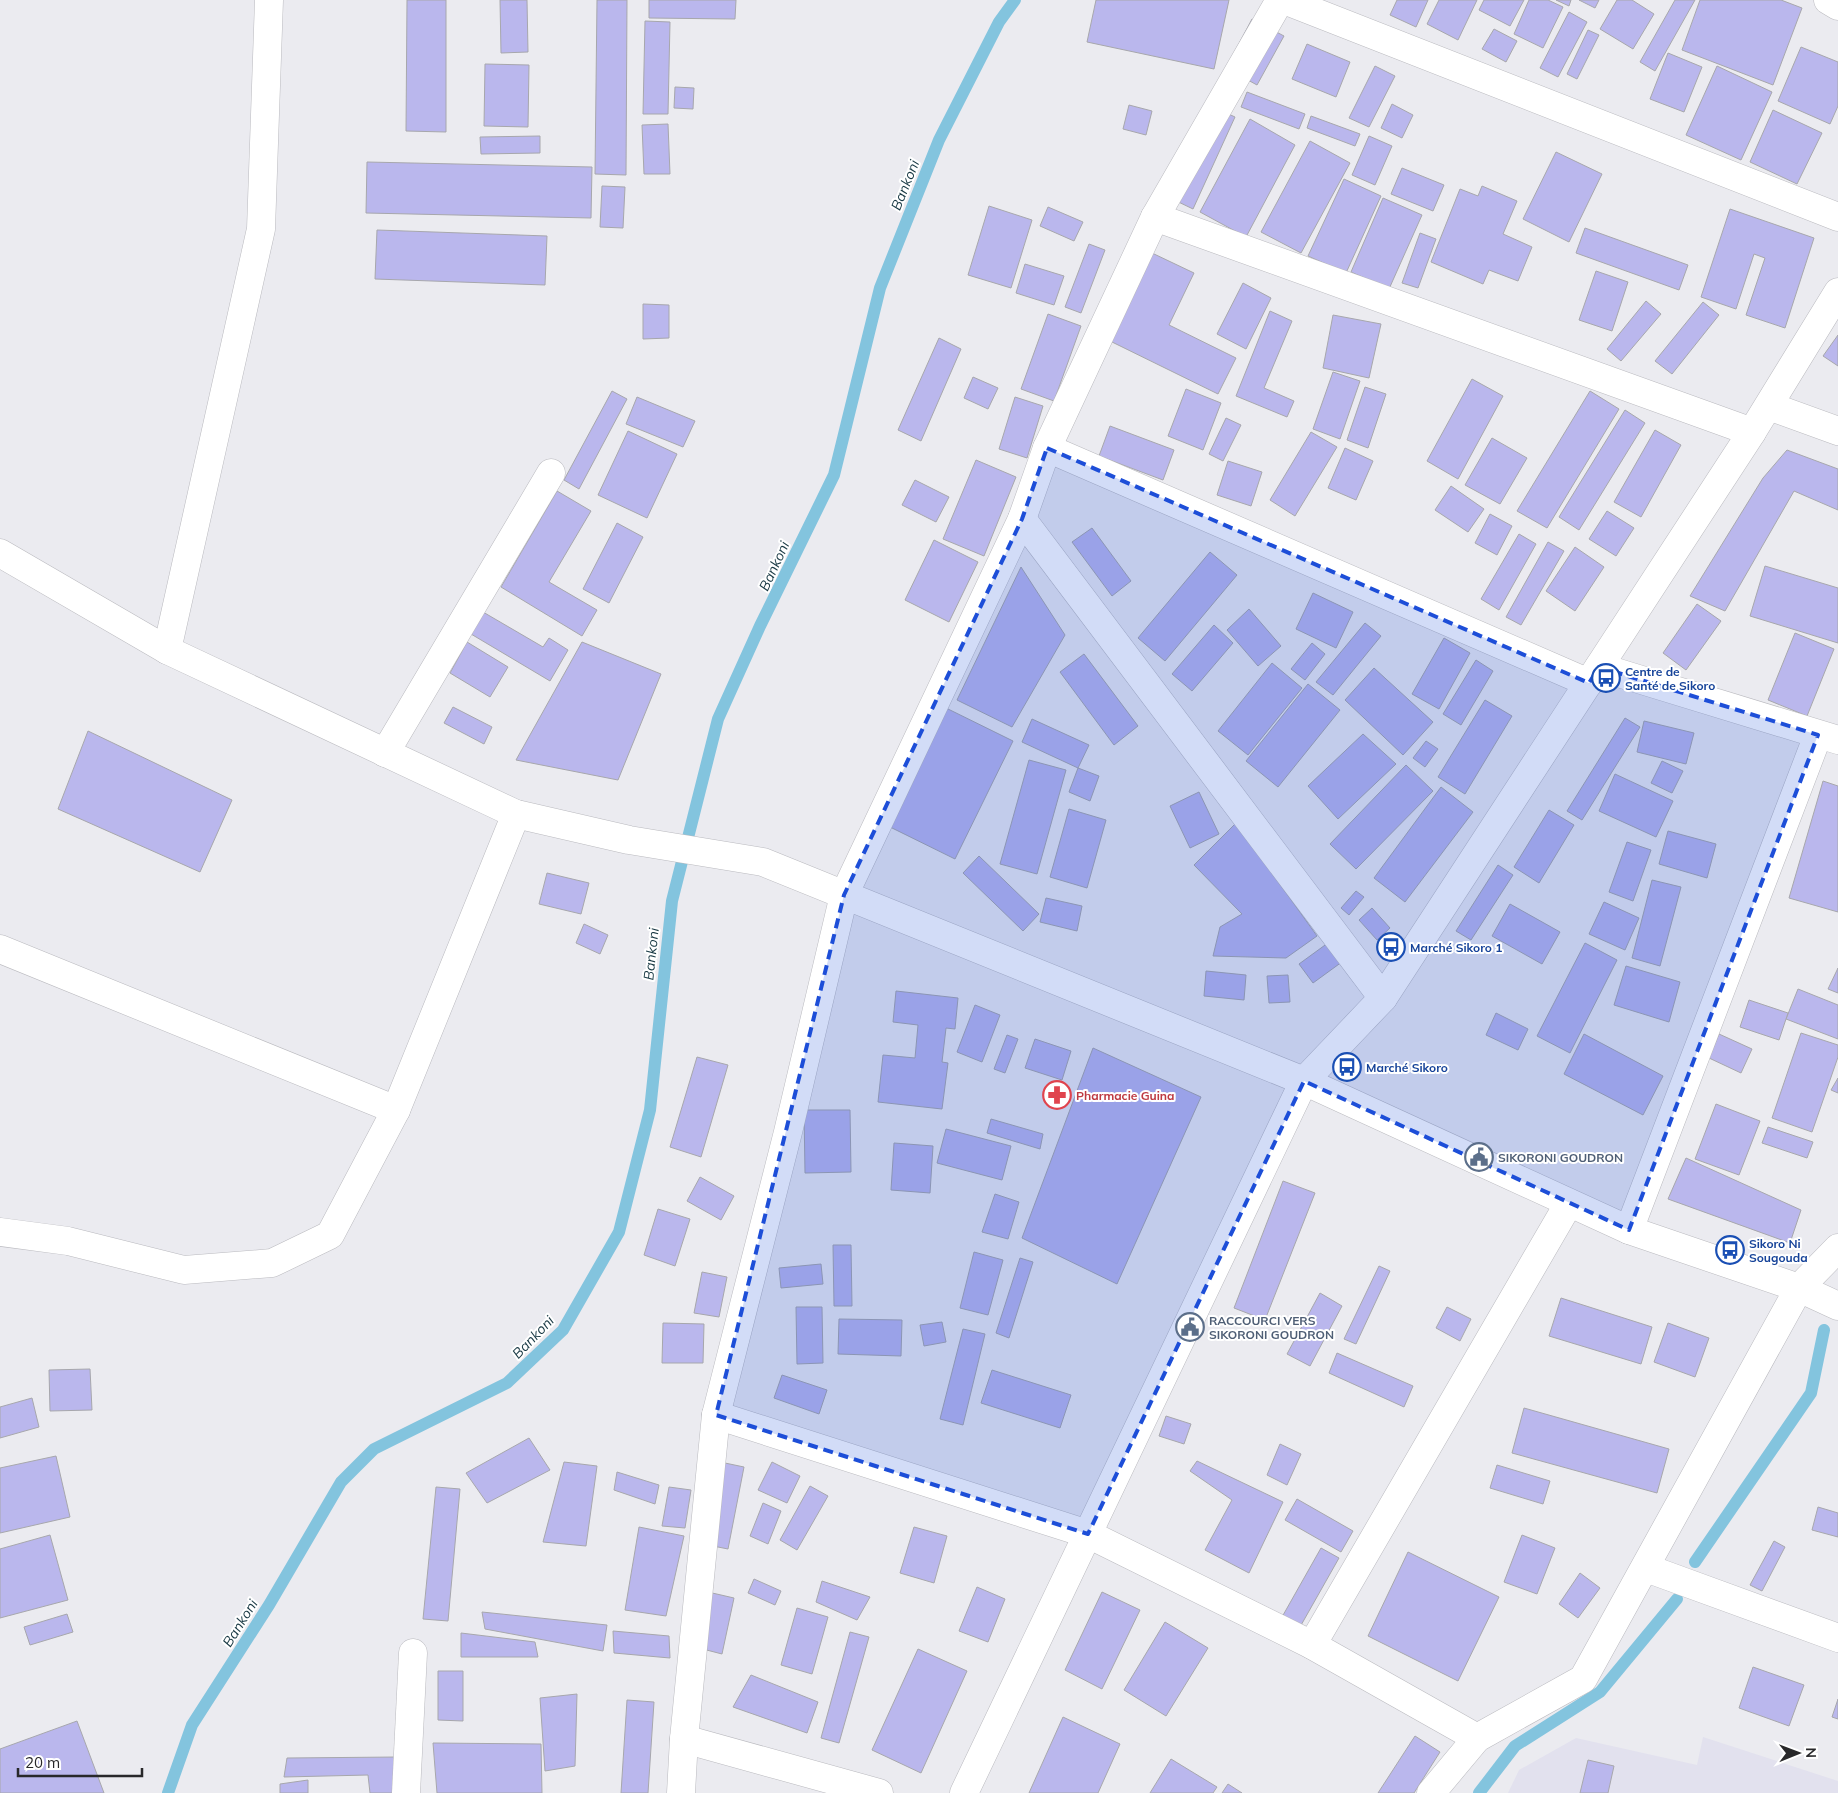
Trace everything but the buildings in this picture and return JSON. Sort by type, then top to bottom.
[{"type":"street","points":[[167,650],[261,229],[269,0]]},
{"type":"street","points":[[681,1793],[684,1739],[716,1415],[788,1132],[844,895],[1022,519],[1047,448],[1154,217],[1280,0]]},
{"type":"street","points":[[1284,0],[1838,217]]},
{"type":"street","points":[[1828,0],[1838,6]]},
{"type":"street","points":[[1154,217],[1752,432]]},
{"type":"street","points":[[964,1793],[1304,1081],[1383,998],[1769,406],[1838,292]]},
{"type":"street","points":[[1769,406],[1838,431]]},
{"type":"street","points":[[1047,448],[1594,675],[1828,738],[1629,1230]]},
{"type":"street","points":[[385,753],[551,472]]},
{"type":"street","points":[[1022,519],[1383,998]]},
{"type":"street","points":[[0,553],[167,650],[516,814],[629,840],[763,862],[1304,1081],[1629,1230],[1799,1288],[1838,1306]]},
{"type":"street","points":[[0,1232],[68,1241],[184,1270],[272,1263],[330,1235],[396,1110],[516,814]]},
{"type":"street","points":[[0,950],[396,1110]]},
{"type":"street","points":[[1312,1645],[1569,1203]]},
{"type":"street","points":[[1431,1793],[1477,1738],[1583,1679],[1799,1288],[1838,1248]]},
{"type":"street","points":[[716,1415],[1088,1534],[1312,1645],[1477,1738]]},
{"type":"street","points":[[1646,1568],[1838,1638]]},
{"type":"street","points":[[406,1793],[413,1653]]},
{"type":"street","points":[[684,1739],[879,1793]]},
{"type":"highlighted area","points":[[1047,448],[1589,683],[1599,667],[1818,735],[1629,1230],[1304,1081],[1088,1534],[716,1415],[844,895],[1022,519]]},
{"type":"shaded area","points":[[1703,1737],[1838,1781],[1838,1793],[1508,1793],[1519,1770],[1576,1738],[1697,1765]]},
{"type":"waterway","name":"Bankoni","points":[[168,1793],[192,1725],[269,1605],[341,1482],[374,1449],[507,1383],[563,1330],[619,1232],[650,1110],[672,901],[718,719],[760,626],[834,475],[880,288],[939,140],[999,22],[1015,0]]},
{"type":"waterway","points":[[1695,1562],[1811,1393],[1824,1330]]},
{"type":"waterway","points":[[1479,1793],[1515,1746],[1600,1692],[1677,1599]]},
{"type":"place","name":"Centre de Santé de Sikoro","points":[[1606,678]]},
{"type":"place","name":"Marché Sikoro 1","points":[[1391,947]]},
{"type":"place","name":"Marché Sikoro","points":[[1347,1067]]},
{"type":"place","name":"Pharmacie Guina","points":[[1057,1095]]},
{"type":"place","name":"SIKORONI GOUDRON","points":[[1479,1157]]},
{"type":"place","name":"Sikoro Ni Sougouda","points":[[1730,1250]]},
{"type":"place","name":"RACCOURCI VERS SIKORONI GOUDRON","points":[[1190,1327]]}]
